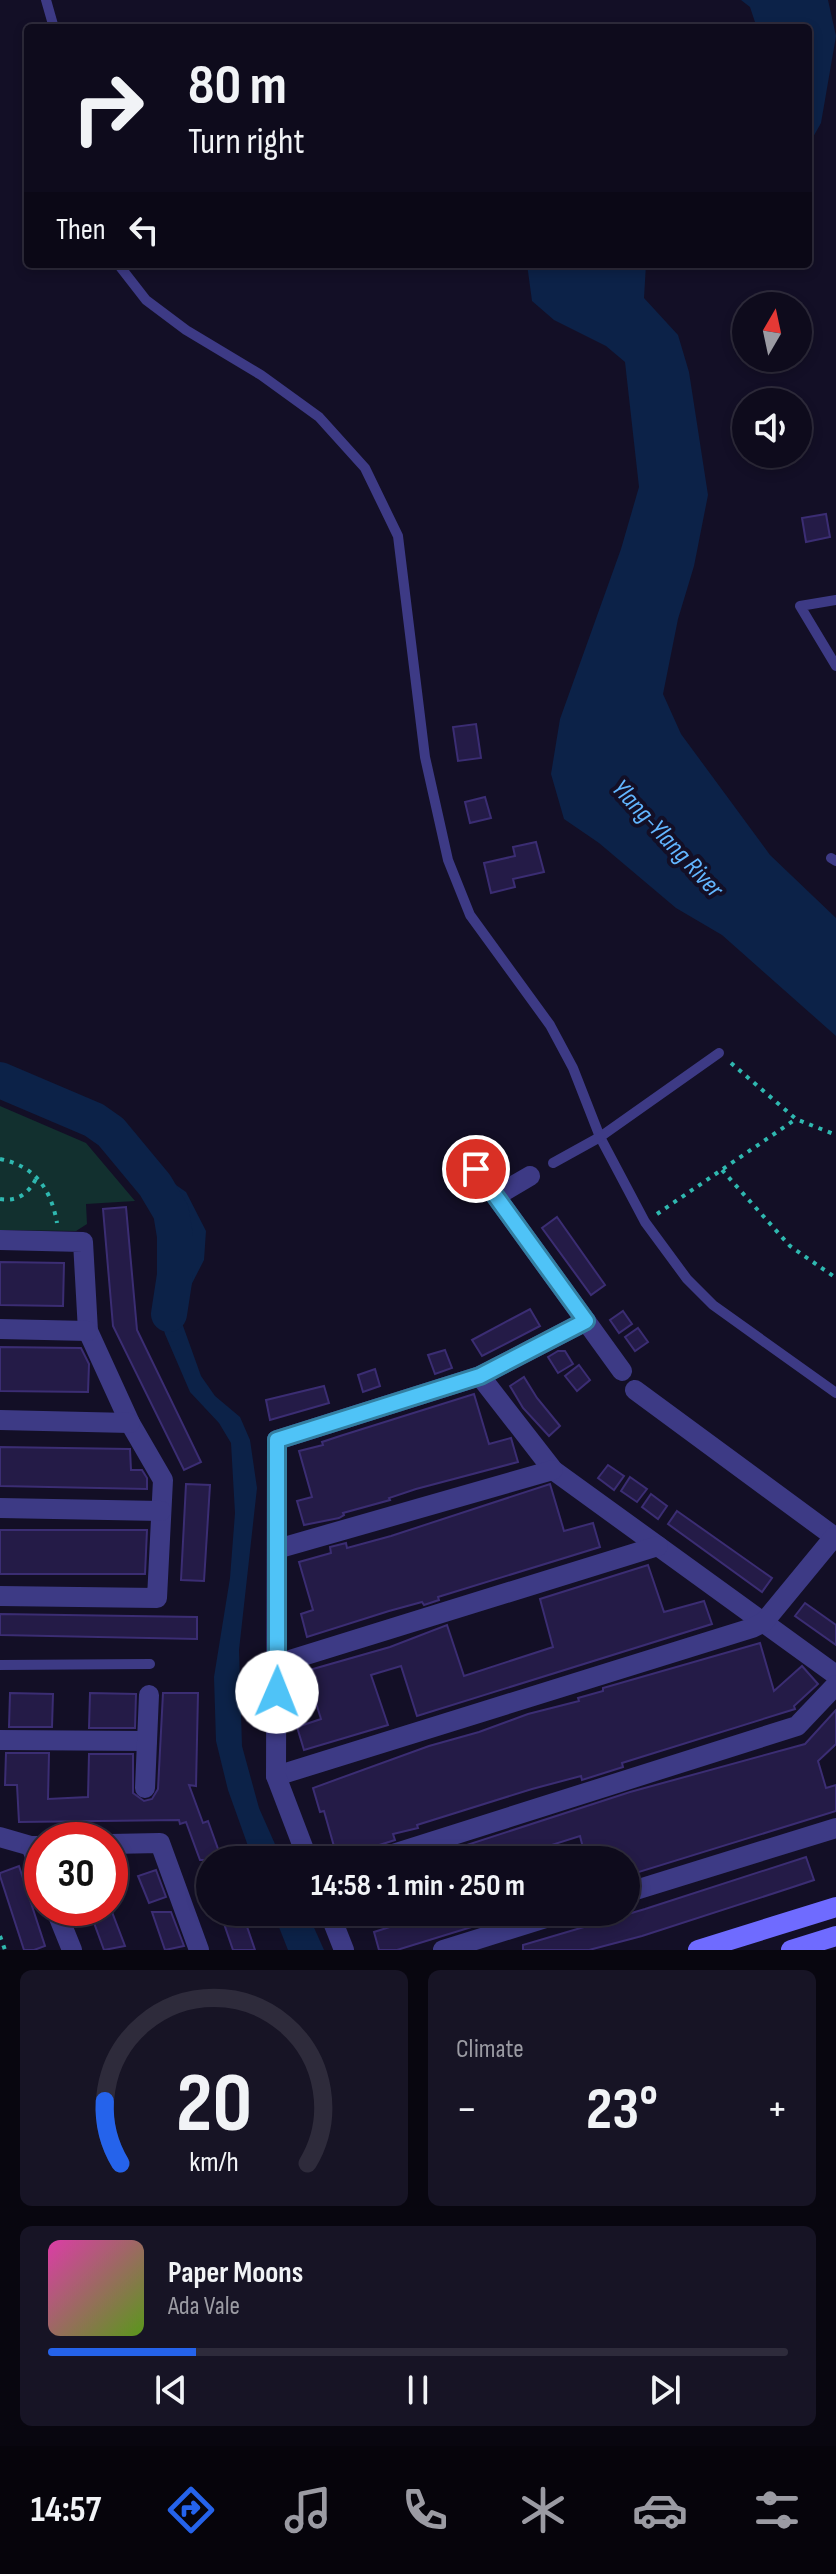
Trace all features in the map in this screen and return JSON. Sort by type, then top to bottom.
[{"type":"main road","points":[[698,1950],[836,1907]]},
{"type":"main road","points":[[791,1950],[836,1936]]},
{"type":"street","points":[[476,1169],[622,1371]]},
{"type":"street","points":[[496,1196],[530,1176]]},
{"type":"street","points":[[0,1240],[83,1242],[88,1331],[130,1423],[163,1480],[157,1598],[0,1596]]},
{"type":"street","points":[[303,1846],[276,1776],[277,1440],[480,1376],[586,1321]]},
{"type":"street","points":[[0,1329],[88,1331]]},
{"type":"street","points":[[480,1376],[553,1470],[836,1675]]},
{"type":"street","points":[[276,1776],[736,1635],[764,1622],[835,1536],[635,1390]]},
{"type":"street","points":[[0,1420],[130,1423]]},
{"type":"street","points":[[277,1549],[553,1470]]},
{"type":"street","points":[[0,1508],[161,1511]]},
{"type":"street","points":[[277,1664],[658,1546]]},
{"type":"street","points":[[418,1846],[797,1726],[836,1685]]},
{"type":"street","points":[[145,1788],[149,1695]]},
{"type":"street","points":[[0,1740],[147,1741]]},
{"type":"street","points":[[640,1889],[836,1828]]},
{"type":"street","points":[[0,1837],[24,1843]]},
{"type":"street","points":[[128,1844],[160,1843],[199,1950]]},
{"type":"street","points":[[62,1926],[72,1950]]},
{"type":"street","points":[[335,1926],[344,1950]]},
{"type":"street","points":[[443,1950],[520,1926]]},
{"type":"lane","points":[[46,0],[53,24]]},
{"type":"lane","points":[[121,268],[146,300],[186,330],[261,375],[319,417],[365,468],[398,536],[425,757],[448,860],[470,915],[550,1025],[573,1068],[600,1137],[645,1222],[687,1279],[713,1305],[836,1393]]},
{"type":"lane","points":[[836,600],[800,606],[836,666]]},
{"type":"lane","points":[[553,1163],[600,1137],[719,1053]]},
{"type":"lane","points":[[0,1665],[150,1664]]},
{"type":"path","points":[[719,1053],[796,1119],[836,1135]]},
{"type":"path","points":[[645,1222],[796,1119]]},
{"type":"path","points":[[0,1159],[24,1166],[37,1177],[53,1200],[57,1223],[54,1241]]},
{"type":"path","points":[[722,1170],[790,1246],[836,1278]]},
{"type":"path","points":[[0,1199],[17,1199],[25,1194],[37,1177]]},
{"type":"path","points":[[0,1936],[5,1950]]},
{"type":"green space","points":[[0,1106],[86,1143],[135,1201],[86,1204],[87,1224],[76,1231],[0,1230]]},
{"type":"water","points":[[741,0],[828,0],[836,36],[821,123],[812,139],[812,24],[756,24],[750,7]]},
{"type":"water","name":"Ylang-Ylang River","points":[[528,268],[646,268],[644,298],[678,335],[689,372],[708,495],[663,694],[681,734],[770,855],[836,918],[836,1036],[722,935],[676,908],[599,843],[564,819],[551,774],[560,719],[621,549],[639,487],[625,362],[606,346],[554,320],[532,301]]},
{"type":"water","points":[[0,1072],[128,1130],[160,1174],[186,1192],[206,1231],[204,1260],[182,1303],[182,1323],[201,1376],[215,1396],[240,1417],[250,1440],[257,1488],[239,1650],[242,1746],[259,1808],[276,1846],[248,1846],[228,1790],[216,1741],[214,1677],[230,1578],[235,1513],[231,1443],[219,1423],[190,1392],[159,1313],[164,1289],[176,1263],[180,1235],[172,1210],[124,1145],[0,1092]]},
{"type":"water","points":[[279,1926],[313,1926],[324,1950],[288,1950]]},
{"type":"building","points":[[826,514],[830,537],[806,542],[802,518]]},
{"type":"building","points":[[476,724],[481,758],[458,761],[453,727]]},
{"type":"building","points":[[485,797],[491,818],[470,823],[465,802]]},
{"type":"building","points":[[536,842],[544,872],[513,879],[515,887],[491,893],[484,863],[515,856],[513,847]]},
{"type":"building","points":[[126,1207],[137,1330],[201,1462],[184,1470],[113,1326],[103,1209]]},
{"type":"building","points":[[557,1217],[605,1285],[591,1295],[542,1228]]},
{"type":"building","points":[[0,1262],[64,1263],[63,1306],[0,1305]]},
{"type":"building","points":[[530,1309],[540,1326],[482,1356],[472,1340]]},
{"type":"building","points":[[623,1311],[632,1324],[619,1333],[610,1320]]},
{"type":"building","points":[[638,1328],[648,1342],[635,1351],[625,1337]]},
{"type":"building","points":[[0,1347],[81,1348],[89,1364],[88,1392],[0,1391]]},
{"type":"building","points":[[445,1350],[452,1368],[435,1374],[428,1355]]},
{"type":"building","points":[[565,1351],[573,1364],[558,1373],[548,1357]]},
{"type":"building","points":[[579,1365],[590,1380],[577,1391],[565,1376]]},
{"type":"building","points":[[375,1369],[380,1386],[363,1392],[358,1375]]},
{"type":"building","points":[[524,1377],[560,1426],[549,1436],[523,1408],[510,1386]]},
{"type":"building","points":[[324,1386],[329,1403],[270,1420],[266,1400]]},
{"type":"building","points":[[474,1394],[489,1444],[511,1438],[518,1462],[416,1489],[343,1513],[339,1518],[304,1525],[297,1501],[312,1497],[299,1451]]},
{"type":"building","points":[[0,1447],[130,1449],[131,1470],[142,1470],[147,1478],[147,1489],[0,1486]]},
{"type":"building","points":[[608,1465],[624,1476],[614,1490],[598,1478]]},
{"type":"building","points":[[630,1477],[647,1489],[637,1502],[621,1491]]},
{"type":"building","points":[[186,1484],[210,1485],[204,1581],[181,1580]]},
{"type":"building","points":[[550,1484],[564,1531],[593,1523],[600,1547],[438,1597],[439,1600],[424,1605],[422,1602],[389,1611],[307,1637],[301,1614],[313,1610],[299,1562],[331,1553],[330,1547],[346,1543],[347,1548],[391,1536]]},
{"type":"building","points":[[651,1494],[667,1506],[658,1519],[642,1507]]},
{"type":"building","points":[[677,1511],[772,1578],[762,1592],[668,1524]]},
{"type":"building","points":[[0,1530],[147,1530],[145,1574],[0,1574]]},
{"type":"building","points":[[648,1565],[664,1612],[704,1601],[712,1624],[417,1716],[401,1666],[371,1675],[388,1725],[304,1750],[297,1727],[321,1719],[306,1671],[390,1647],[447,1625],[464,1676],[553,1647],[540,1599]]},
{"type":"building","points":[[805,1603],[836,1625],[836,1645],[795,1616]]},
{"type":"building","points":[[0,1614],[197,1617],[197,1639],[0,1635]]},
{"type":"building","points":[[760,1643],[774,1691],[802,1666],[818,1684],[794,1706],[795,1709],[622,1763],[623,1767],[582,1780],[581,1776],[532,1789],[417,1825],[418,1828],[393,1834],[395,1840],[376,1846],[334,1846],[324,1811],[320,1812],[313,1788],[429,1746],[579,1701],[578,1698],[603,1691],[603,1688]]},
{"type":"building","points":[[10,1693],[53,1694],[52,1727],[9,1727]]},
{"type":"building","points":[[90,1693],[136,1694],[135,1728],[89,1728]]},
{"type":"building","points":[[163,1693],[198,1693],[196,1786],[189,1785],[203,1823],[208,1821],[217,1846],[196,1846],[196,1849],[186,1822],[180,1824],[179,1820],[19,1822],[17,1785],[5,1785],[6,1753],[49,1753],[48,1799],[88,1797],[89,1754],[133,1754],[133,1793],[144,1801],[152,1799],[158,1789]]},
{"type":"building","points":[[836,1710],[836,1744],[818,1761],[826,1788],[836,1785],[836,1811],[640,1872],[640,1846],[582,1846],[580,1836],[548,1846],[464,1846],[630,1792],[805,1744]]},
{"type":"building","points":[[806,1857],[814,1880],[589,1950],[523,1950],[523,1945],[587,1926],[640,1926],[640,1910]]},
{"type":"building","points":[[19,1866],[24,1881],[24,1926],[38,1926],[45,1946],[24,1950],[0,1873]]},
{"type":"building","points":[[156,1870],[166,1897],[149,1903],[138,1876]]},
{"type":"building","points":[[152,1912],[171,1912],[184,1946],[165,1950]]},
{"type":"building","points":[[95,1926],[117,1926],[125,1946],[104,1950]]},
{"type":"building","points":[[225,1926],[247,1926],[255,1950],[233,1950]]},
{"type":"building","points":[[393,1926],[475,1926],[397,1950],[379,1950],[374,1932]]},
{"type":"waterway","points":[[0,1080],[94,1120],[111,1132],[155,1185],[171,1212],[175,1236],[175,1275],[169,1314]]},
{"type":"route","points":[[277,1692],[277,1440],[480,1376],[586,1321],[476,1169]]}]
